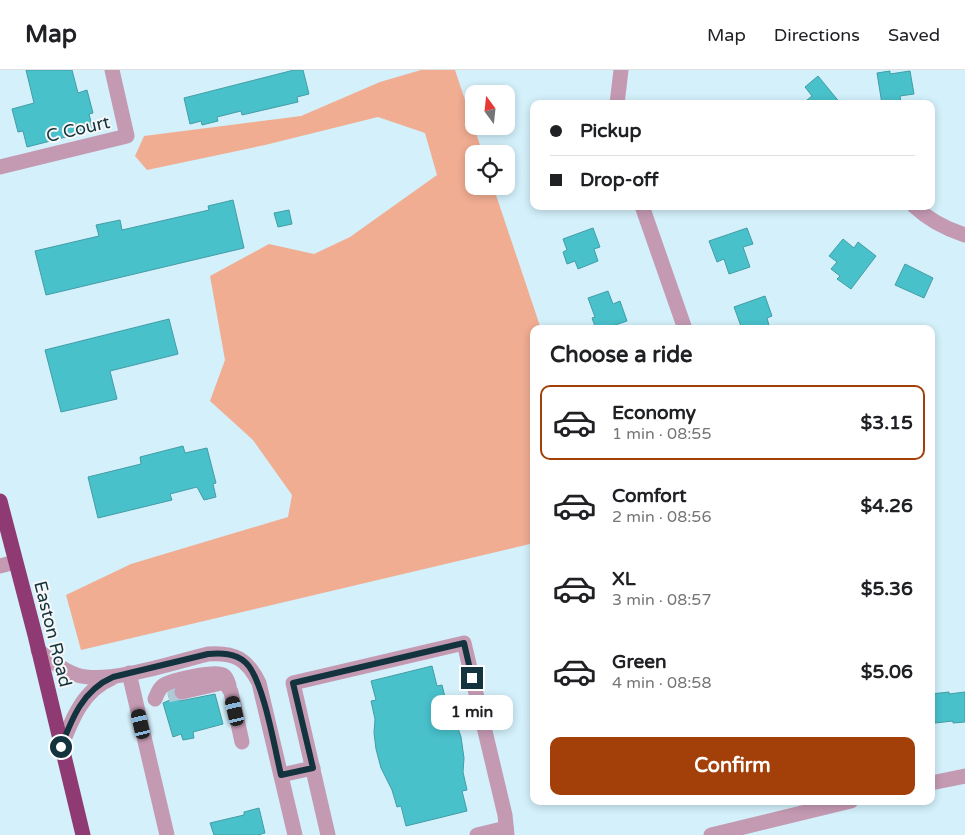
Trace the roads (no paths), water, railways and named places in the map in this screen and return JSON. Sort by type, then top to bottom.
[{"type":"highway","name":"Easton Road","points":[[0,501],[7,564],[38,650],[83,835]]},
{"type":"street","name":"C Court","points":[[0,167],[127,136],[112,70]]},
{"type":"street","points":[[617,100],[621,70]]},
{"type":"street","points":[[643,210],[684,325]]},
{"type":"street","points":[[919,210],[934,222],[949,230],[965,235]]},
{"type":"street","points":[[328,835],[293,683],[464,643],[505,815],[507,832],[477,835]]},
{"type":"street","points":[[38,650],[58,666],[75,675],[87,678],[113,677]]},
{"type":"street","points":[[61,747],[78,708],[89,692],[103,681],[208,654],[221,653],[233,656],[245,662],[251,668],[259,683],[295,835]]},
{"type":"street","points":[[130,673],[167,835]]},
{"type":"street","points":[[168,695],[160,689],[166,684],[213,673],[223,675],[229,686],[242,742]]},
{"type":"street","points":[[137,705],[168,695],[221,683],[229,686]]},
{"type":"street","points":[[281,775],[313,768]]},
{"type":"street","points":[[935,782],[965,776]]},
{"type":"street","points":[[713,835],[831,805]]},
{"type":"tunnel","points":[[168,695],[182,692]]}]
